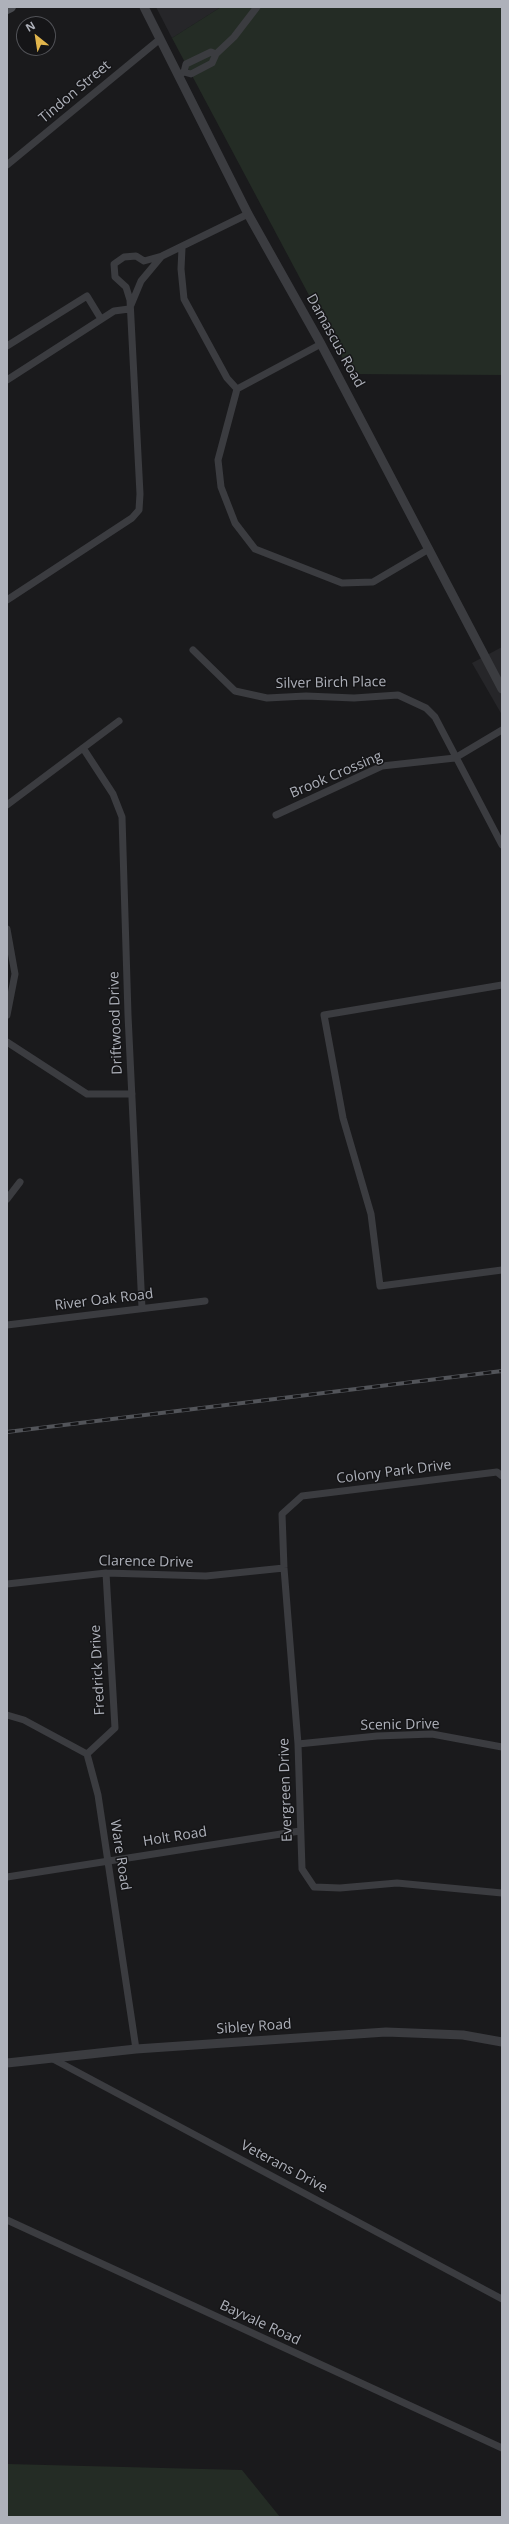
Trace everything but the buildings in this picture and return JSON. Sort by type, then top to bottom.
[{"type":"main road","points":[[7,9],[11,7]]},
{"type":"street","name":"Damascus Road","points":[[144,7],[160,39],[181,74],[248,214],[321,344],[502,689]]},
{"type":"street","points":[[216,54],[211,52],[186,64],[181,74],[191,74],[212,63],[216,54],[234,37],[257,7]]},
{"type":"street","name":"Tindon Street","points":[[7,165],[160,39]]},
{"type":"street","points":[[7,600],[132,518],[139,510],[140,494],[129,309],[130,299],[126,287],[115,276],[114,264],[124,257],[136,256],[144,260],[162,256],[182,248],[248,214]]},
{"type":"street","points":[[182,248],[181,269],[184,299],[227,378],[237,389]]},
{"type":"street","points":[[129,309],[141,281],[162,256]]},
{"type":"street","points":[[7,346],[87,296],[102,319]]},
{"type":"street","points":[[8,378],[114,311],[129,309]]},
{"type":"street","points":[[321,344],[237,389],[218,460],[221,487],[235,523],[255,549],[342,583],[373,582],[429,549]]},
{"type":"street","name":"Silver Birch Place","points":[[193,650],[235,691],[267,698],[306,696],[354,698],[398,695],[426,708],[435,717],[455,758],[502,845]]},
{"type":"street","points":[[7,805],[119,721]]},
{"type":"street","points":[[455,758],[502,730]]},
{"type":"street","name":"Driftwood Drive","points":[[83,748],[113,794],[122,817],[132,1094],[142,1308]]},
{"type":"street","name":"Brook Crossing","points":[[276,815],[382,766],[455,758]]},
{"type":"street","points":[[7,929],[15,974],[7,1015]]},
{"type":"street","points":[[502,985],[324,1014],[343,1118],[371,1214],[380,1286],[502,1270]]},
{"type":"street","points":[[7,1042],[87,1094],[132,1094]]},
{"type":"street","points":[[7,1199],[20,1182]]},
{"type":"street","name":"River Oak Road","points":[[7,1325],[205,1301]]},
{"type":"street","name":"Colony Park Drive","points":[[290,1505],[302,1496],[497,1472],[502,1476]]},
{"type":"street","name":"Evergreen Drive","points":[[290,1505],[282,1514],[284,1568],[298,1744],[302,1869],[314,1887],[340,1888],[397,1883],[502,1893]]},
{"type":"street","name":"Clarence Drive","points":[[7,1584],[106,1573],[206,1576],[284,1568]]},
{"type":"street","name":"Fredrick Drive","points":[[87,1754],[115,1728],[106,1573]]},
{"type":"street","points":[[7,1715],[24,1720],[87,1754]]},
{"type":"street","name":"Scenic Drive","points":[[298,1744],[377,1736],[432,1734],[502,1747]]},
{"type":"street","name":"Ware Road","points":[[87,1754],[98,1795],[136,2048]]},
{"type":"street","name":"Holt Road","points":[[7,1877],[300,1831]]},
{"type":"street","name":"Sibley Road","points":[[7,2063],[53,2059],[136,2048],[386,2032],[463,2035],[502,2042]]},
{"type":"street","name":"Veterans Drive","points":[[53,2059],[502,2299]]},
{"type":"street","name":"Bayvale Road","points":[[7,2220],[502,2448]]},
{"type":"shaded area","points":[[156,7],[221,7],[172,38]]},
{"type":"shaded area","points":[[221,7],[502,7],[502,375],[351,374],[172,38]]},
{"type":"shaded area","points":[[502,647],[502,715],[472,663]]},
{"type":"shaded area","points":[[7,2464],[242,2470],[280,2517],[7,2517]]},
{"type":"railway","points":[[7,1432],[502,1371]]}]
